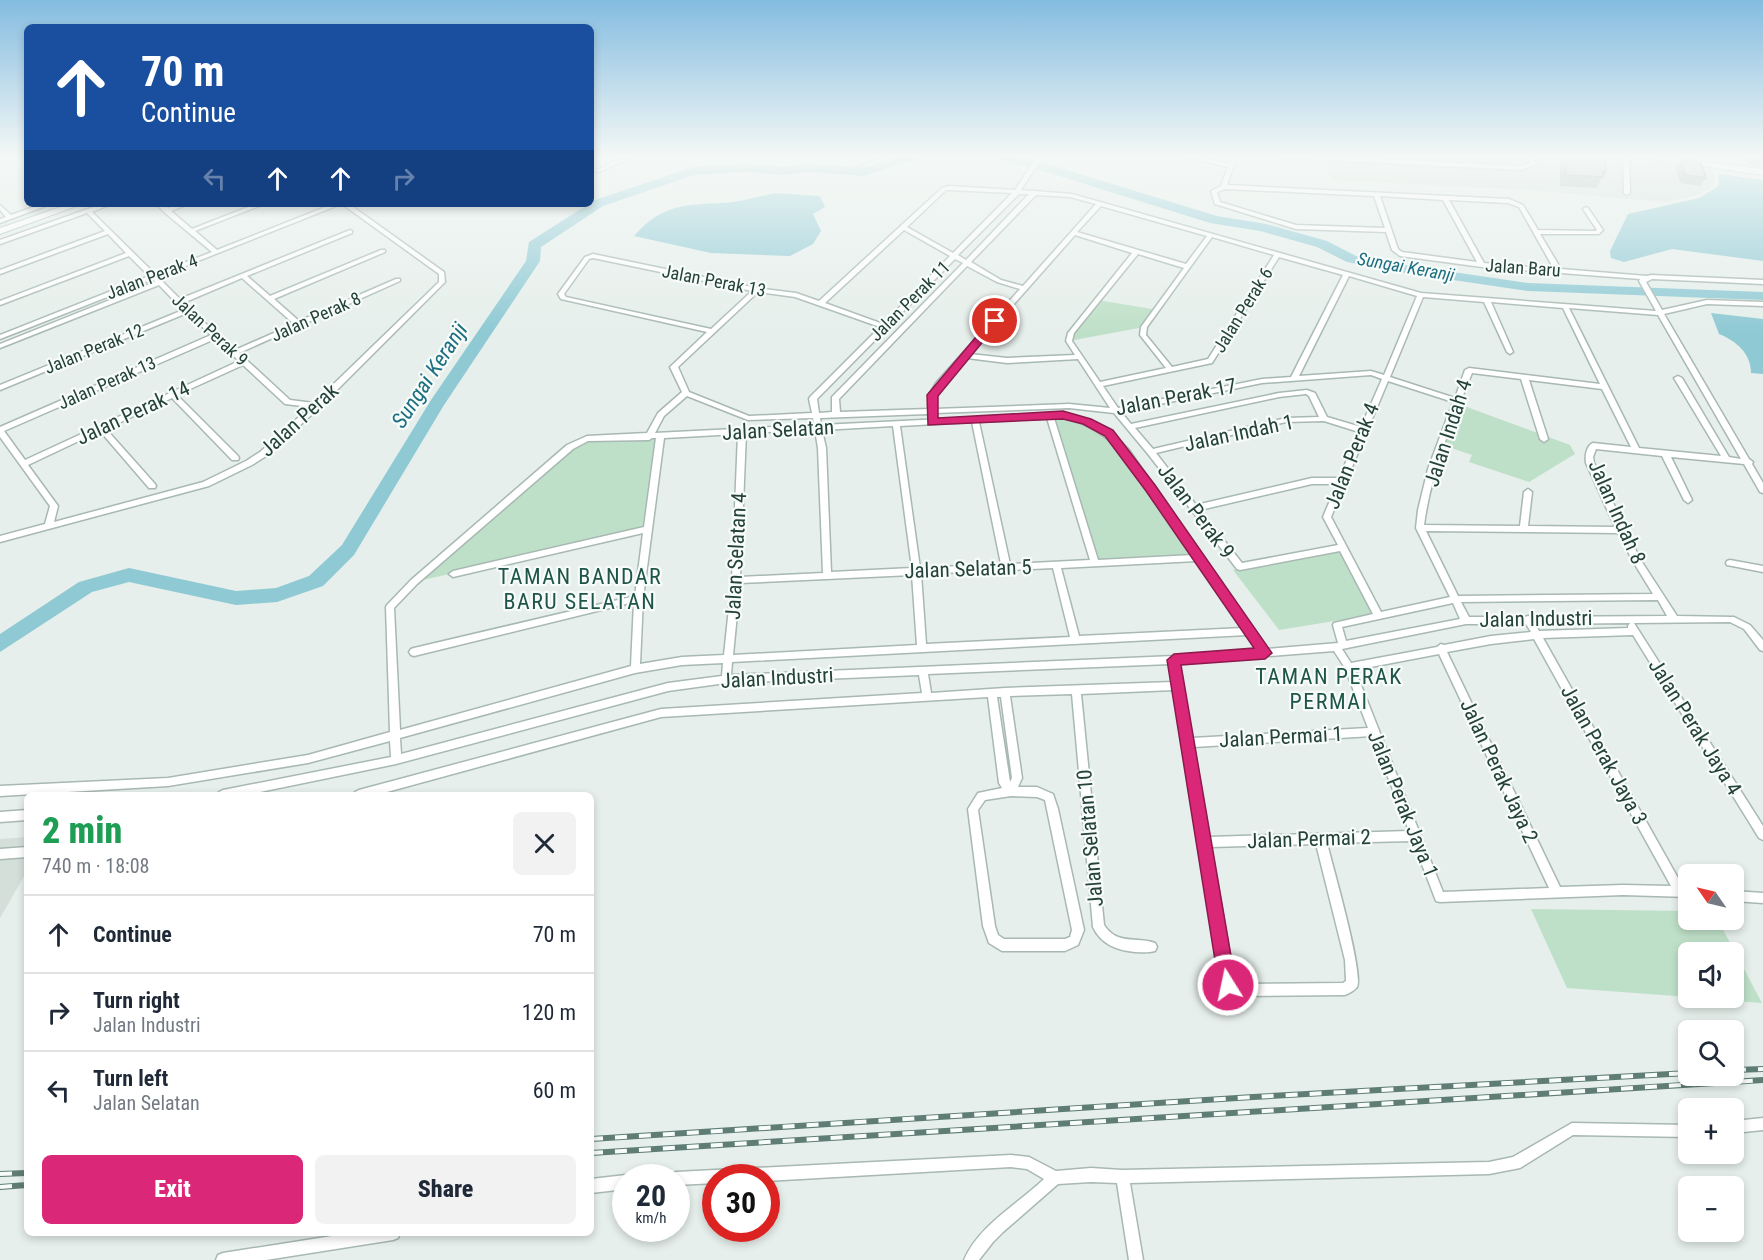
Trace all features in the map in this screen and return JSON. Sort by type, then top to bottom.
[{"type":"street","points":[[0,221],[16,215]]},
{"type":"street","points":[[0,231],[47,215]]},
{"type":"street","points":[[0,242],[77,215]]},
{"type":"street","name":"Jalan Perak 9","points":[[92,215],[179,302],[288,402],[316,406]]},
{"type":"street","points":[[171,215],[216,252]]},
{"type":"street","points":[[190,231],[233,215]]},
{"type":"street","name":"Jalan Perak 4","points":[[0,346],[157,280],[216,252],[311,215]]},
{"type":"street","name":"Jalan Perak","points":[[0,539],[215,481],[263,454],[316,406],[442,282],[444,277],[360,215]]},
{"type":"street","points":[[821,303],[916,215]]},
{"type":"street","name":"Jalan Perak 11","points":[[814,415],[813,399],[995,215]]},
{"type":"street","name":"Jalan Perak 11","points":[[836,413],[835,399],[1013,215]]},
{"type":"street","points":[[932,422],[930,410],[933,395],[965,355],[1089,215]]},
{"type":"street","points":[[1138,215],[1420,295],[1566,308],[1658,313],[1707,302],[1763,304]]},
{"type":"street","points":[[1257,215],[1296,226],[1387,230],[1382,215]]},
{"type":"street","points":[[1455,215],[1482,265]]},
{"type":"street","points":[[1526,215],[1558,270]]},
{"type":"street","points":[[1536,232],[1597,233],[1600,230],[1590,215]]},
{"type":"street","points":[[903,227],[999,280],[1024,288]]},
{"type":"street","name":"Jalan Baru","points":[[1387,230],[1395,250],[1400,254],[1482,265],[1646,278],[1763,282]]},
{"type":"street","points":[[0,272],[109,232]]},
{"type":"street","points":[[179,302],[350,232]]},
{"type":"street","points":[[1073,233],[1188,267]]},
{"type":"street","points":[[1171,370],[1143,335],[1144,327],[1211,235]]},
{"type":"street","points":[[269,299],[383,251]]},
{"type":"street","name":"Jalan Perak 9","points":[[1136,252],[1071,333],[1069,341],[1078,357],[1116,411],[1196,508],[1240,567],[1343,547]]},
{"type":"street","points":[[0,303],[131,253]]},
{"type":"street","name":"Jalan Perak 6","points":[[1099,385],[1210,361],[1278,254]]},
{"type":"street","name":"Jalan Perak 13","points":[[710,331],[561,297],[587,258],[593,256],[757,290],[796,295],[884,326]]},
{"type":"street","points":[[1294,378],[1347,273]]},
{"type":"street","points":[[243,276],[298,324]]},
{"type":"street","points":[[1646,278],[1642,281],[1642,286],[1749,462],[1763,490]]},
{"type":"street","name":"Jalan Perak 4","points":[[0,337],[157,280]]},
{"type":"street","name":"Jalan Perak 8","points":[[233,353],[398,280]]},
{"type":"street","points":[[757,290],[710,331],[674,367],[686,393],[748,418],[814,415],[822,448],[827,575]]},
{"type":"street","name":"Jalan Perak 4","points":[[1378,614],[1327,517],[1340,480],[1420,295]]},
{"type":"street","points":[[1487,300],[1510,352]]},
{"type":"street","points":[[1566,308],[1636,450]]},
{"type":"street","name":"Jalan Perak 12","points":[[0,388],[188,310]]},
{"type":"street","name":"Jalan Perak 13","points":[[0,431],[215,336]]},
{"type":"street","points":[[965,355],[999,360],[1078,357]]},
{"type":"street","name":"Jalan Perak 14","points":[[23,464],[243,362]]},
{"type":"street","name":"Jalan Indah 4","points":[[1420,528],[1421,516],[1469,370],[1604,387]]},
{"type":"street","name":"Jalan Perak 17","points":[[814,415],[1069,406],[1116,411],[1262,381],[1362,373],[1386,375],[1457,401]]},
{"type":"street","points":[[1524,376],[1544,439]]},
{"type":"street","points":[[1678,378],[1726,459]]},
{"type":"street","points":[[1130,427],[1279,394],[1307,392],[1312,395],[1324,419]]},
{"type":"street","points":[[649,437],[661,415],[686,393]]},
{"type":"street","points":[[173,395],[235,458]]},
{"type":"street","name":"Jalan Selatan","points":[[396,760],[390,607],[396,598],[570,447],[587,439],[742,433],[1063,415],[1087,421],[1109,433],[1126,453],[1265,653]]},
{"type":"street","points":[[1050,416],[1095,563]]},
{"type":"street","name":"Jalan Indah 1","points":[[1151,452],[1286,420],[1324,419],[1362,430]]},
{"type":"street","points":[[975,420],[1006,567]]},
{"type":"street","points":[[896,424],[916,570],[922,648]]},
{"type":"street","points":[[101,428],[152,486]]},
{"type":"street","points":[[0,431],[54,506],[49,526]]},
{"type":"street","name":"Jalan Selatan 4","points":[[726,679],[736,580],[742,433]]},
{"type":"street","points":[[635,669],[639,598],[660,437]]},
{"type":"street","name":"Jalan Indah 8","points":[[1674,619],[1621,530],[1589,457],[1593,446],[1749,462]]},
{"type":"street","points":[[0,453],[11,448]]},
{"type":"street","points":[[1665,453],[1688,500]]},
{"type":"street","points":[[1196,508],[1312,481],[1340,480]]},
{"type":"street","points":[[1524,528],[1528,492]]},
{"type":"street","points":[[1466,621],[1420,528],[1621,530]]},
{"type":"street","points":[[453,574],[648,529]]},
{"type":"street","name":"Jalan Selatan 5","points":[[736,580],[916,570],[1057,567],[1200,558]]},
{"type":"street","points":[[1730,562],[1763,570]]},
{"type":"street","points":[[1057,567],[1076,641]]},
{"type":"street","name":"Jalan Industri","points":[[1339,646],[1337,625],[1378,614],[1456,599],[1659,597]]},
{"type":"street","points":[[414,652],[639,598]]},
{"type":"street","name":"Jalan Perak Jaya 4","points":[[1628,618],[1763,835]]},
{"type":"street","name":"Jalan Industri","points":[[238,792],[396,760],[668,687],[726,679],[1174,660],[1339,646],[1466,621],[1528,619],[1731,619],[1747,627],[1763,647]]},
{"type":"street","name":"Jalan Perak Jaya 3","points":[[1528,619],[1678,880]]},
{"type":"street","points":[[0,791],[168,782],[308,759],[635,669],[730,657],[1251,631]]},
{"type":"street","points":[[1349,667],[1441,648],[1537,635],[1635,631]]},
{"type":"street","name":"Jalan Perak Jaya 1","points":[[1339,646],[1413,836],[1440,897],[1451,899],[1557,893]]},
{"type":"street","name":"Jalan Perak Jaya 2","points":[[1441,648],[1557,893]]},
{"type":"street","points":[[1174,660],[1230,990],[1345,989],[1352,984],[1352,960],[1320,838]]},
{"type":"street","points":[[923,670],[927,697]]},
{"type":"street","name":"Jalan Industri","points":[[370,792],[660,713],[1005,692],[1177,686]]},
{"type":"street","name":"Jalan Selatan 10","points":[[1076,689],[1099,927],[1104,936],[1113,944],[1151,947]]},
{"type":"street","points":[[1005,692],[1017,778],[1011,791]]},
{"type":"street","points":[[992,693],[1004,783],[1011,791],[1037,792],[1049,797],[1053,809],[1078,930],[1074,941],[1065,945],[1002,945],[993,939],[989,926],[973,809],[982,796],[1011,791]]},
{"type":"street","name":"Jalan Permai 1","points":[[1187,743],[1374,732]]},
{"type":"street","points":[[0,817],[24,815]]},
{"type":"street","name":"Jalan Permai 2","points":[[1204,842],[1413,836]]},
{"type":"street","points":[[0,854],[24,852]]},
{"type":"street","points":[[1557,893],[1678,892]]},
{"type":"street","points":[[1744,897],[1763,898]]},
{"type":"street","points":[[1744,1126],[1763,1124]]},
{"type":"street","points":[[690,1178],[1011,1161],[1029,1163],[1055,1178],[1091,1175],[1122,1177],[1490,1168],[1515,1163],[1572,1129],[1678,1131]]},
{"type":"street","points":[[1122,1177],[1136,1260]]},
{"type":"street","points":[[971,1260],[993,1232],[1034,1199],[1055,1178]]},
{"type":"street","points":[[594,1185],[612,1183]]},
{"type":"street","points":[[223,1260],[374,1236]]},
{"type":"shaded area","points":[[24,837],[24,876],[0,918],[0,839]]},
{"type":"green space","points":[[1098,300],[1158,310],[1144,327],[1069,341],[1071,333]]},
{"type":"green space","points":[[1456,403],[1570,445],[1575,454],[1529,482],[1469,462],[1472,455],[1442,445]]},
{"type":"green space","points":[[1063,415],[1109,433],[1200,558],[1095,563],[1050,416]]},
{"type":"green space","points":[[660,437],[647,529],[414,582],[570,447],[587,439]]},
{"type":"green space","points":[[1343,547],[1378,614],[1279,630],[1233,570]]},
{"type":"green space","points":[[1531,909],[1678,911],[1678,930],[1723,930],[1730,942],[1678,942],[1678,996],[1567,988]]},
{"type":"green space","points":[[1744,969],[1762,1003],[1744,1002]]},
{"type":"water","points":[[813,215],[821,231],[813,244],[790,256],[711,253],[634,236],[657,216]]},
{"type":"water","points":[[1628,215],[1763,215],[1763,261],[1672,249],[1624,262],[1611,258],[1610,251]]},
{"type":"water","points":[[1711,313],[1763,319],[1763,374],[1751,373],[1745,354],[1737,344],[1719,334]]},
{"type":"waterway","name":"Sungai Keranji","points":[[0,644],[86,587],[129,575],[236,598],[277,595],[316,581],[348,550],[437,404],[533,261],[534,245],[581,215]]},
{"type":"waterway","name":"Sungai Keranji","points":[[1198,215],[1215,220],[1261,227],[1322,244],[1352,259],[1528,287],[1763,296]]},
{"type":"railway","points":[[1744,1070],[1763,1069]]},
{"type":"railway","points":[[594,1139],[1253,1097],[1678,1074]]},
{"type":"railway","points":[[594,1153],[1763,1080]]},
{"type":"railway","points":[[0,1174],[24,1173]]},
{"type":"railway","points":[[0,1187],[24,1185]]},
{"type":"district","name":"TAMAN BANDAR BARU SELATAN","points":[[580,588]]},
{"type":"district","name":"TAMAN PERAK PERMAI","points":[[1329,688]]},
{"type":"route","points":[[995,321],[939,385],[933,395],[930,410],[932,422],[1063,415],[1087,421],[1109,433],[1151,488],[1265,653],[1174,660],[1228,985]]}]
